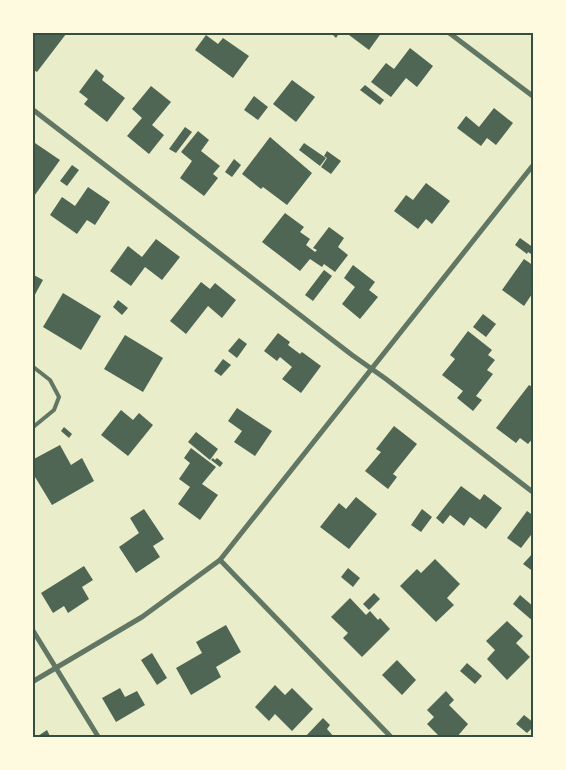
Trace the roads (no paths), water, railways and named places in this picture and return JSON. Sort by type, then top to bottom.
[{"type":"street","points":[[448,32],[534,97]]},
{"type":"street","points":[[32,109],[534,493]]},
{"type":"street","points":[[32,682],[142,617],[220,560],[534,164]]},
{"type":"street","points":[[220,560],[392,738]]},
{"type":"street","points":[[32,629],[100,738]]},
{"type":"lane","points":[[32,366],[50,380],[59,397],[54,410],[32,428]]}]
